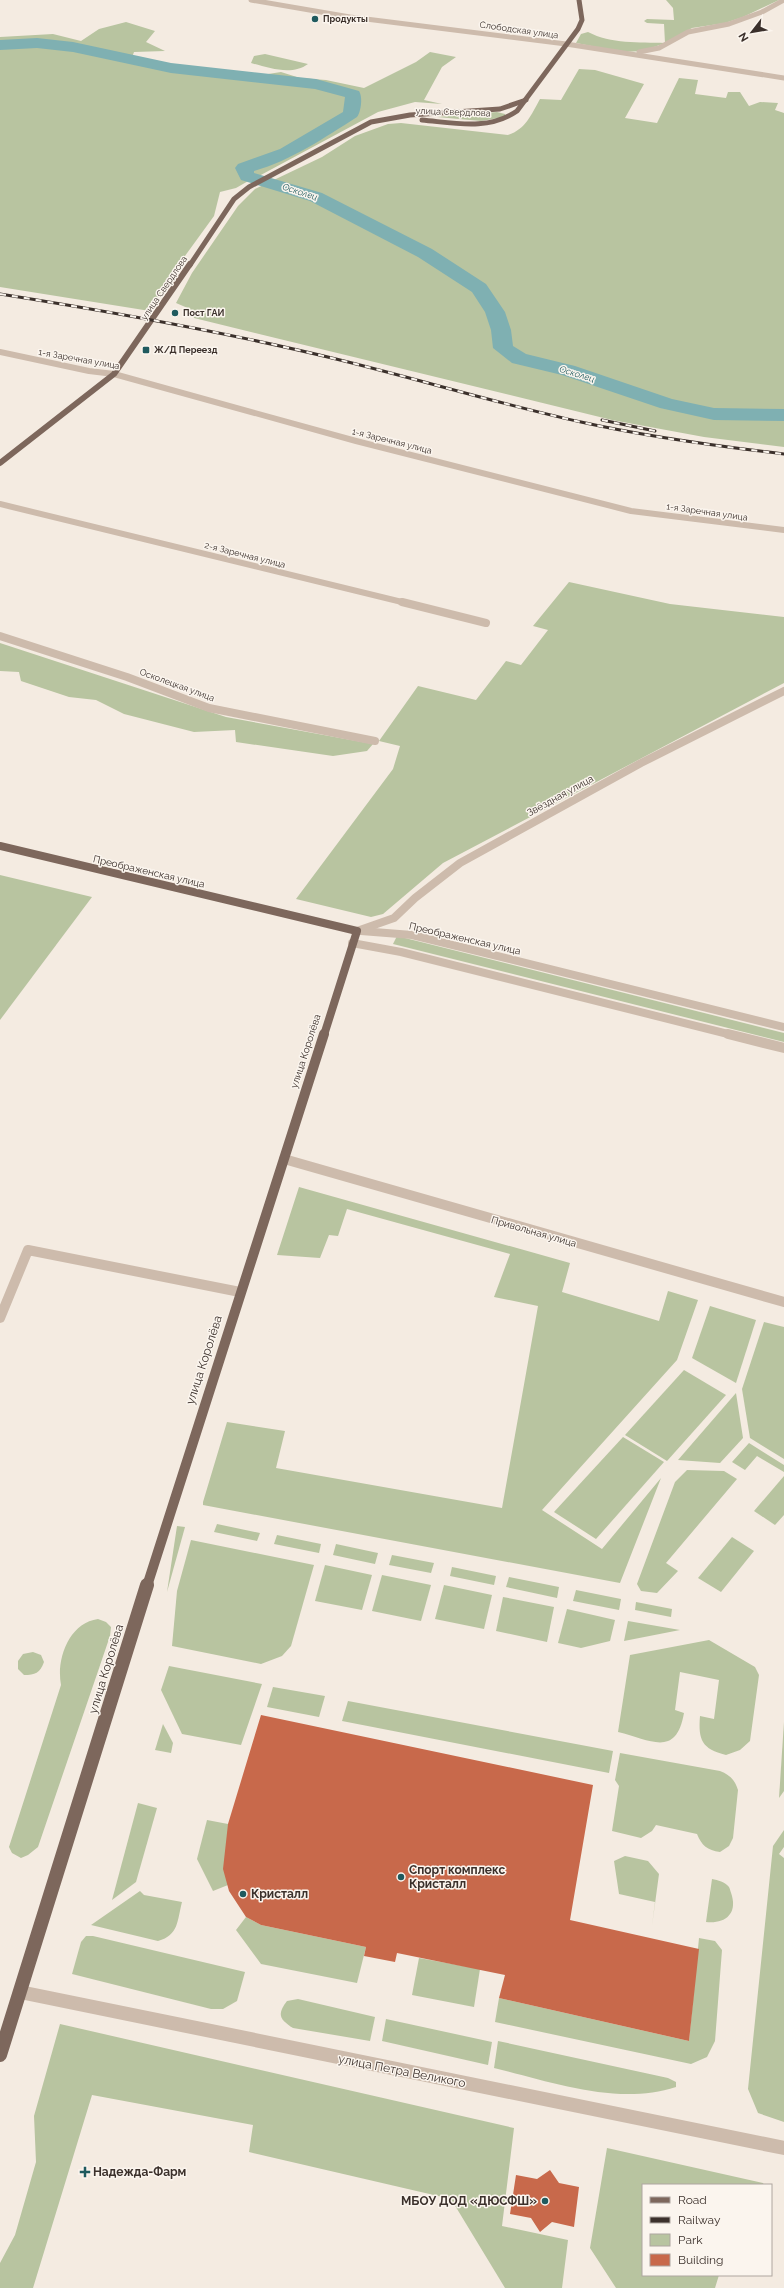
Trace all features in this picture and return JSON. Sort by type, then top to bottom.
[{"type":"main road","name":"улица Свердлова","points":[[348,134],[378,124],[403,120],[493,123],[515,115],[521,110],[526,100],[582,20],[579,0]]},
{"type":"main road","name":"улица Свердлова","points":[[0,463],[114,374],[156,316],[234,199],[249,188],[364,125],[390,118],[500,109],[526,100]]},
{"type":"main road","name":"Преображенская улица","points":[[0,846],[357,931]]},
{"type":"main road","name":"улица Королёва","points":[[0,2055],[240,1292],[357,931]]},
{"type":"street","name":"Слободская улица","points":[[251,0],[384,22],[566,44],[784,78]]},
{"type":"street","points":[[625,53],[659,48],[688,32],[729,24],[762,12],[784,0]]},
{"type":"street","name":"1-я Заречная улица","points":[[0,352],[89,371],[114,374],[356,441],[631,510],[784,530]]},
{"type":"street","name":"2-я Заречная улица","points":[[0,504],[486,623]]},
{"type":"street","name":"Осколецкая улица","points":[[0,636],[127,677],[209,708],[375,741]]},
{"type":"street","name":"Звёздная улица","points":[[357,931],[394,918],[415,898],[467,859],[641,764],[784,691]]},
{"type":"street","name":"Преображенская улица","points":[[357,931],[412,935],[784,1027]]},
{"type":"street","points":[[352,943],[401,952],[784,1048]]},
{"type":"street","name":"Привольная улица","points":[[284,1159],[784,1302]]},
{"type":"street","points":[[0,1318],[28,1250],[240,1292]]},
{"type":"street","name":"улица Петра Великого","points":[[20,1992],[784,2148]]},
{"type":"green space","points":[[666,0],[779,0],[743,17],[725,23],[692,28],[668,42],[643,51],[622,52],[576,43],[581,34],[588,32],[606,39],[665,43],[664,24],[647,23],[644,21],[647,19],[674,20],[673,8]]},
{"type":"green space","points":[[126,22],[155,31],[146,42],[165,51],[134,52],[130,63],[227,75],[258,81],[268,74],[281,72],[300,78],[326,80],[364,88],[416,62],[430,52],[456,57],[442,67],[424,100],[442,104],[415,102],[378,112],[259,176],[249,175],[249,168],[291,153],[355,115],[357,94],[317,87],[350,95],[346,114],[282,151],[255,163],[240,167],[242,177],[250,180],[236,188],[220,192],[214,216],[169,278],[150,311],[0,287],[0,37],[53,34],[81,41],[99,29]]},
{"type":"green space","points":[[265,54],[308,64],[295,70],[280,70],[251,63],[254,56]]},
{"type":"green space","points":[[579,69],[595,70],[644,84],[625,118],[657,123],[679,78],[698,80],[695,94],[726,98],[728,92],[740,92],[749,106],[760,102],[778,103],[775,110],[784,113],[784,447],[704,437],[612,420],[194,318],[190,309],[176,303],[192,273],[238,206],[255,189],[322,157],[355,136],[388,124],[401,123],[508,135],[524,125],[531,116],[540,99],[561,100]]},
{"type":"green space","points":[[497,112],[505,114],[505,117],[481,121],[437,117]]},
{"type":"green space","points":[[569,582],[670,604],[784,617],[784,683],[443,863],[383,914],[371,917],[296,899],[393,769],[400,746],[379,741],[418,686],[476,700],[506,661],[521,665],[548,630],[533,626]]},
{"type":"green space","points":[[0,643],[226,717],[373,744],[367,751],[333,756],[236,742],[235,730],[194,732],[124,714],[96,700],[69,697],[21,681],[19,672],[0,671]]},
{"type":"green space","points":[[0,875],[92,897],[0,1020]]},
{"type":"green space","points":[[397,936],[784,1033],[784,1042],[393,944]]},
{"type":"green space","points":[[299,1187],[570,1263],[562,1292],[659,1321],[668,1291],[698,1300],[677,1360],[542,1510],[602,1549],[661,1478],[620,1583],[203,1505],[227,1422],[285,1431],[276,1468],[502,1508],[538,1306],[494,1297],[510,1254],[347,1209],[338,1236],[329,1235],[320,1258],[277,1255]]},
{"type":"green space","points":[[710,1306],[756,1320],[736,1383],[692,1358]]},
{"type":"green space","points":[[764,1322],[784,1327],[784,1459],[750,1438],[742,1389]]},
{"type":"green space","points":[[684,1370],[726,1395],[667,1461],[625,1435]]},
{"type":"green space","points":[[736,1393],[743,1438],[720,1463],[678,1460]]},
{"type":"green space","points":[[623,1437],[664,1462],[596,1539],[554,1512]]},
{"type":"green space","points":[[749,1443],[784,1465],[784,1472],[757,1456],[745,1470],[732,1462]]},
{"type":"green space","points":[[687,1470],[724,1471],[737,1479],[666,1563],[678,1571],[657,1593],[641,1591],[637,1584],[675,1482]]},
{"type":"green space","points":[[784,1476],[784,1515],[775,1525],[754,1511]]},
{"type":"green space","points":[[217,1524],[260,1533],[257,1541],[214,1532]]},
{"type":"green space","points":[[177,1526],[185,1527],[167,1592]]},
{"type":"green space","points":[[277,1535],[321,1544],[319,1553],[274,1544]]},
{"type":"green space","points":[[732,1537],[754,1551],[721,1592],[698,1578]]},
{"type":"green space","points":[[191,1540],[314,1565],[291,1646],[282,1656],[261,1664],[172,1646],[177,1591]]},
{"type":"green space","points":[[336,1544],[378,1553],[375,1564],[333,1555]]},
{"type":"green space","points":[[392,1555],[434,1563],[431,1573],[389,1565]]},
{"type":"green space","points":[[325,1565],[372,1575],[362,1610],[315,1601]]},
{"type":"green space","points":[[452,1567],[496,1576],[494,1585],[450,1576]]},
{"type":"green space","points":[[382,1575],[431,1585],[421,1621],[372,1611]]},
{"type":"green space","points":[[509,1577],[559,1587],[557,1598],[506,1587]]},
{"type":"green space","points":[[444,1585],[492,1595],[484,1629],[435,1619]]},
{"type":"green space","points":[[576,1590],[621,1599],[619,1610],[573,1601]]},
{"type":"green space","points":[[503,1597],[554,1607],[547,1642],[496,1631]]},
{"type":"green space","points":[[636,1602],[672,1609],[671,1617],[635,1610]]},
{"type":"green space","points":[[567,1609],[615,1620],[610,1641],[581,1648],[558,1643]]},
{"type":"green space","points":[[98,1619],[106,1622],[111,1627],[110,1636],[38,1847],[28,1855],[21,1858],[12,1853],[9,1847],[61,1685],[60,1675],[63,1654],[72,1635],[79,1627]]},
{"type":"green space","points":[[628,1621],[680,1630],[624,1641]]},
{"type":"green space","points":[[709,1640],[755,1667],[759,1675],[750,1741],[740,1750],[726,1755],[718,1753],[707,1746],[701,1737],[700,1716],[714,1719],[719,1680],[680,1672],[675,1710],[684,1713],[680,1727],[675,1736],[668,1741],[660,1742],[618,1732],[630,1655]]},
{"type":"green space","points":[[33,1652],[41,1655],[44,1662],[41,1669],[37,1673],[24,1675],[18,1669],[18,1661],[23,1654]]},
{"type":"green space","points":[[169,1666],[262,1684],[241,1745],[182,1734],[161,1690]]},
{"type":"green space","points":[[273,1687],[325,1696],[319,1717],[267,1707]]},
{"type":"green space","points":[[348,1701],[613,1751],[609,1773],[342,1721]]},
{"type":"green space","points":[[784,1722],[784,1791],[779,1798]]},
{"type":"green space","points":[[163,1724],[173,1743],[171,1753],[155,1750]]},
{"type":"green space","points":[[620,1753],[720,1771],[727,1774],[734,1781],[738,1790],[733,1838],[729,1846],[720,1852],[708,1849],[701,1842],[697,1834],[656,1825],[652,1831],[641,1838],[612,1831],[619,1786],[615,1780]]},
{"type":"green space","points":[[138,1803],[157,1808],[136,1882],[112,1900]]},
{"type":"green space","points":[[207,1820],[228,1824],[228,1885],[213,1891],[197,1859]]},
{"type":"green space","points":[[784,1830],[784,1847],[779,1854],[784,1858],[784,2122],[758,2113],[748,2089],[773,1846]]},
{"type":"green space","points":[[625,1856],[648,1861],[659,1874],[652,1926],[655,1902],[619,1894],[614,1861]]},
{"type":"green space","points":[[712,1879],[726,1884],[729,1887],[732,1896],[733,1908],[728,1917],[723,1920],[706,1922]]},
{"type":"green space","points":[[140,1891],[144,1895],[182,1902],[178,1921],[174,1931],[170,1935],[158,1941],[91,1925]]},
{"type":"green space","points":[[246,1917],[261,1925],[366,1947],[357,1983],[261,1964],[236,1930]]},
{"type":"green space","points":[[86,1936],[93,1936],[245,1972],[237,2001],[223,2009],[211,2009],[72,1974],[81,1942]]},
{"type":"green space","points":[[699,1938],[715,1941],[722,1950],[715,2041],[707,2057],[691,2064],[495,2022],[499,1998],[689,2041]]},
{"type":"green space","points":[[419,1958],[480,1969],[474,2007],[412,1995]]},
{"type":"green space","points":[[298,1999],[375,2017],[370,2041],[293,2028],[282,2019],[281,2013],[287,2001]]},
{"type":"green space","points":[[386,2019],[492,2042],[488,2065],[382,2041]]},
{"type":"green space","points":[[60,2024],[514,2128],[502,2226],[568,2240],[562,2288],[505,2288],[451,2199],[249,2152],[253,2125],[92,2095],[33,2288],[0,2288],[0,2263],[15,2235],[36,2162],[34,2116]]},
{"type":"green space","points":[[498,2041],[668,2078],[676,2082],[676,2087],[654,2092],[631,2094],[608,2093],[585,2090],[539,2080],[494,2068]]},
{"type":"green space","points":[[607,2148],[764,2184],[642,2184],[642,2276],[719,2276],[715,2288],[616,2288],[590,2248]]},
{"type":"building","name":"Спорт комплекс Кристалл","points":[[261,1715],[593,1785],[570,1920],[699,1949],[689,2041],[499,1998],[505,1975],[397,1953],[395,1962],[364,1956],[366,1947],[261,1925],[246,1917],[229,1891],[223,1869],[228,1824]]},
{"type":"building","name":"МБОУ ДОД «ДЮСФШ»","points":[[550,2170],[559,2183],[579,2187],[574,2227],[552,2222],[540,2232],[531,2218],[510,2214],[516,2175],[537,2179]]},
{"type":"waterway","name":"Осколец","points":[[0,45],[37,43],[73,47],[171,68],[316,84],[353,94],[351,114],[300,146],[273,159],[244,168],[247,176],[316,197],[425,253],[479,288],[495,312],[501,330],[503,348],[519,359],[568,370],[667,404],[714,414],[784,415]]},
{"type":"railway","points":[[0,294],[127,315],[253,340],[336,359],[550,415],[606,427],[682,441],[784,454]]},
{"type":"railway","points":[[602,420],[655,431]]},
{"type":"place","name":"Продукты","points":[[315,19]]},
{"type":"place","name":"Пост ГАИ","points":[[175,313]]},
{"type":"place","name":"Ж/Д Переезд","points":[[146,350]]},
{"type":"place","name":"Спорт комплекс Кристалл","points":[[401,1877]]},
{"type":"place","name":"Кристалл","points":[[243,1894]]},
{"type":"place","name":"Надежда-Фарм","points":[[85,2172]]},
{"type":"place","name":"МБОУ ДОД «ДЮСФШ»","points":[[545,2201]]}]
